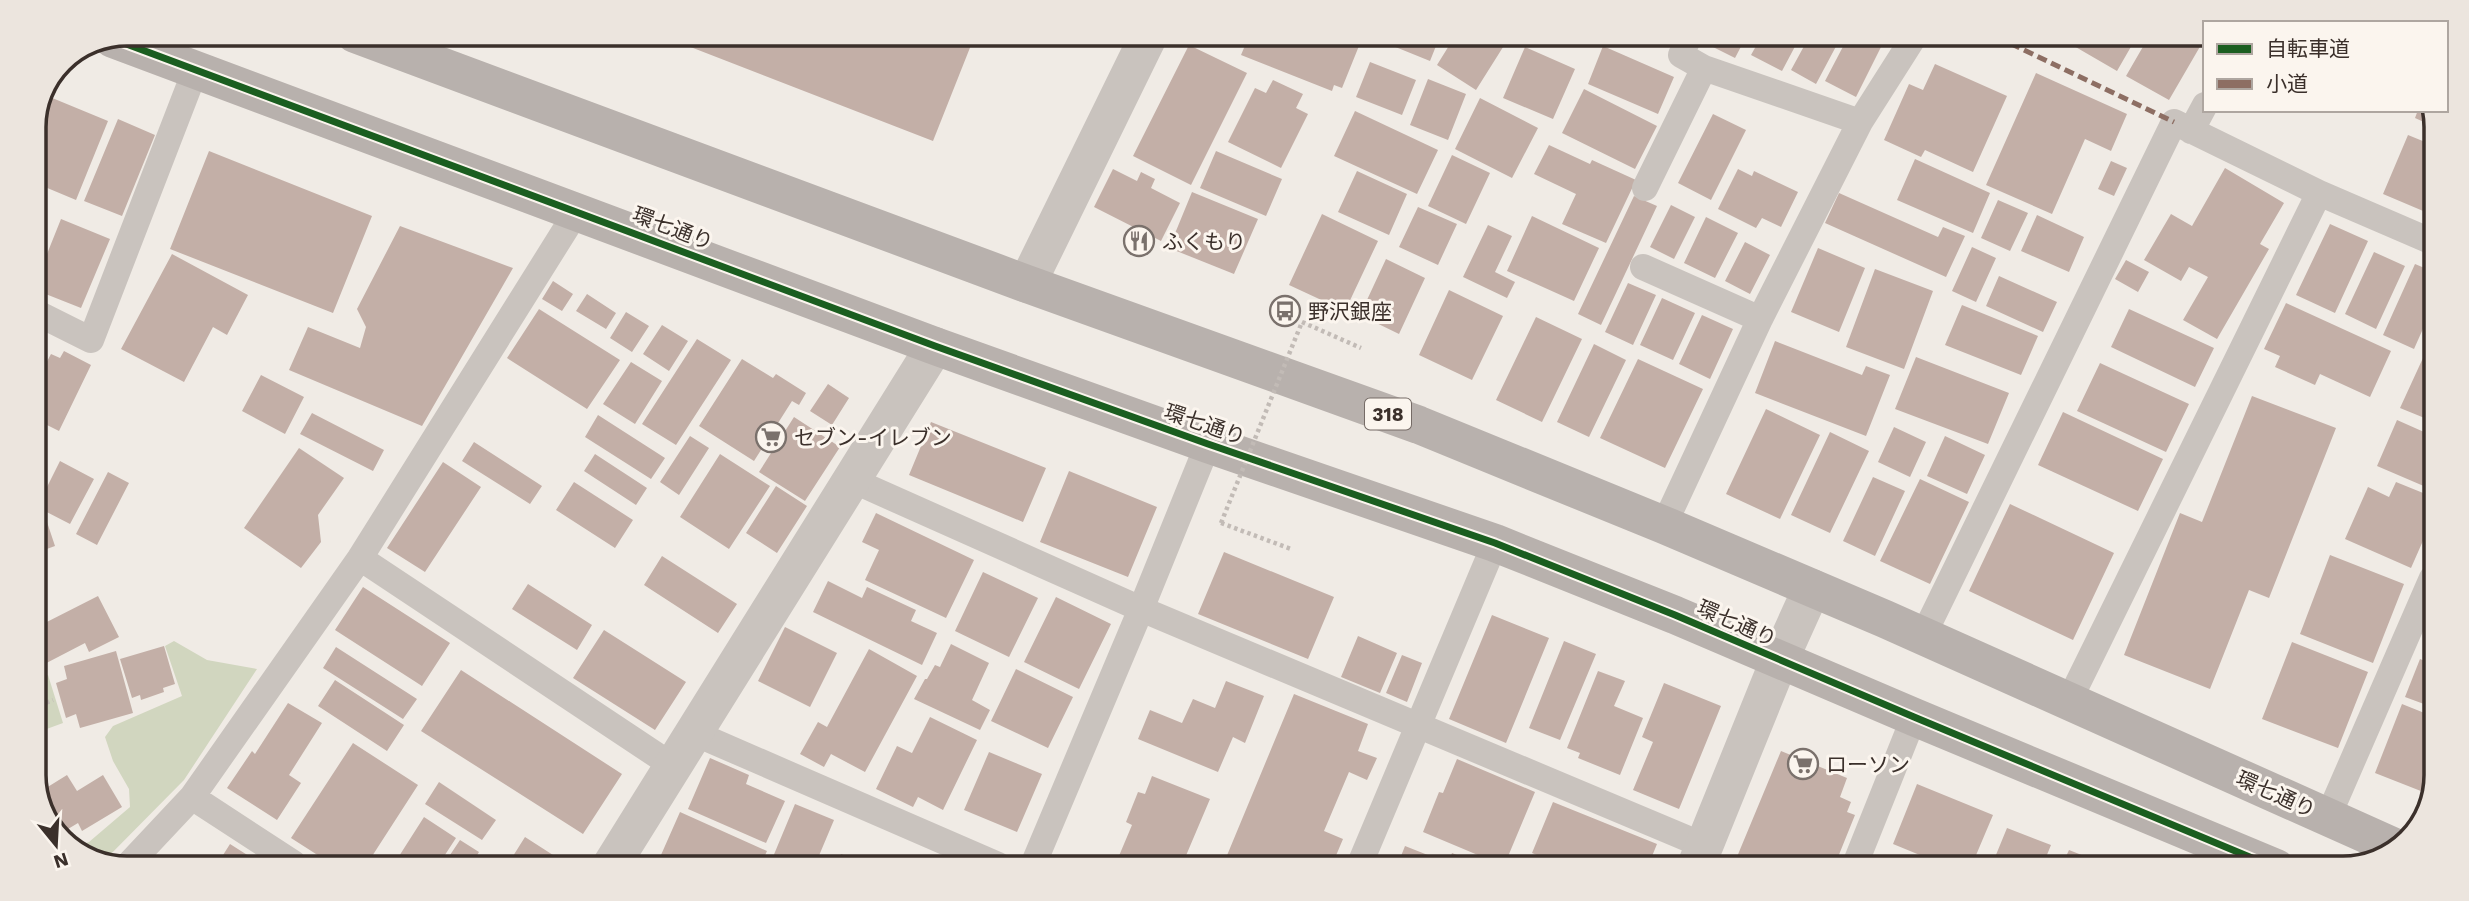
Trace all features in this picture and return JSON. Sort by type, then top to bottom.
[{"type":"main road","name":"環七通り","points":[[131,46],[936,346],[1495,543],[1675,615],[2247,856]]},
{"type":"main road","name":"環七通り","points":[[394,46],[1027,284],[1419,425],[1812,588],[2386,843]]},
{"type":"street","points":[[1027,284],[1144,46]]},
{"type":"street","points":[[617,856],[936,346]]},
{"type":"street","points":[[1701,856],[1779,661],[1812,588]]},
{"type":"lane","points":[[1685,46],[1681,55],[1704,68],[1860,122]]},
{"type":"lane","points":[[1664,525],[1760,319],[1860,122],[1908,46]]},
{"type":"lane","points":[[1644,188],[1704,68]]},
{"type":"lane","points":[[46,317],[91,340],[195,71]]},
{"type":"lane","points":[[2191,131],[2203,109]]},
{"type":"lane","points":[[1923,636],[2175,121],[2319,193],[2423,238]]},
{"type":"lane","points":[[2069,701],[2319,193]]},
{"type":"lane","points":[[137,856],[192,797],[360,558],[577,211]]},
{"type":"lane","points":[[1643,267],[1760,319]]},
{"type":"lane","points":[[1036,856],[1208,444]]},
{"type":"lane","points":[[852,480],[1141,609],[1419,727],[1701,856]]},
{"type":"lane","points":[[1363,856],[1495,543]]},
{"type":"lane","points":[[360,558],[673,766]]},
{"type":"lane","points":[[2328,817],[2424,597]]},
{"type":"lane","points":[[1858,856],[1914,717]]},
{"type":"lane","points":[[694,733],[977,856]]},
{"type":"lane","points":[[192,797],[282,856]]},
{"type":"path","points":[[1291,549],[1221,523],[1302,322],[1361,348]]},
{"type":"path","points":[[46,703],[53,700]]},
{"type":"green space","points":[[174,641],[207,660],[257,669],[184,780],[111,854],[91,847],[91,840],[130,807],[129,789],[113,761],[105,737],[113,726],[182,696],[165,646]]},
{"type":"green space","points":[[48,675],[63,723],[46,729]]},
{"type":"building","points":[[688,46],[971,46],[933,141]]},
{"type":"building","points":[[1188,46],[1247,73],[1191,185],[1133,156]]},
{"type":"building","points":[[1245,46],[1359,46],[1342,88],[1334,85],[1332,91],[1241,55]]},
{"type":"building","points":[[1393,46],[1436,46],[1430,61]]},
{"type":"building","points":[[1449,46],[1504,46],[1476,90],[1437,65]]},
{"type":"building","points":[[1603,46],[1674,77],[1658,114],[1588,84]]},
{"type":"building","points":[[1711,46],[1741,46],[1735,58]]},
{"type":"building","points":[[1756,46],[1795,46],[1782,71],[1751,55]]},
{"type":"building","points":[[1804,46],[1836,46],[1816,84],[1791,70]]},
{"type":"building","points":[[1843,46],[1881,47],[1856,97],[1825,81]]},
{"type":"building","points":[[2074,46],[2131,46],[2117,71]]},
{"type":"building","points":[[2143,46],[2200,46],[2169,100],[2126,76]]},
{"type":"building","points":[[1525,47],[1575,69],[1553,119],[1503,98]]},
{"type":"building","points":[[1370,62],[1416,80],[1402,115],[1356,97]]},
{"type":"building","points":[[1935,64],[2007,96],[1973,172],[1925,150],[1921,157],[1884,140],[1909,84],[1923,90]]},
{"type":"building","points":[[2036,73],[2127,114],[2111,151],[2085,139],[2052,214],[1986,185]]},
{"type":"building","points":[[1428,79],[1466,94],[1448,140],[1410,125]]},
{"type":"building","points":[[1273,80],[1303,94],[1296,108],[1308,114],[1281,168],[1228,142],[1255,88],[1266,93]]},
{"type":"building","points":[[1584,89],[1657,126],[1635,169],[1562,133]]},
{"type":"building","points":[[51,98],[108,121],[76,200],[46,187],[46,127]]},
{"type":"building","points":[[1480,98],[1538,128],[1512,178],[1455,149]]},
{"type":"building","points":[[1355,111],[1438,150],[1417,194],[1334,156]]},
{"type":"building","points":[[2417,112],[2422,112],[2423,122],[2415,118]]},
{"type":"building","points":[[1713,114],[1746,130],[1711,200],[1678,183]]},
{"type":"building","points":[[118,119],[155,135],[122,216],[84,201]]},
{"type":"building","points":[[2408,135],[2423,141],[2423,211],[2383,194]]},
{"type":"building","points":[[1549,145],[1590,164],[1592,160],[1636,180],[1606,243],[1562,224],[1576,194],[1534,174]]},
{"type":"building","points":[[209,151],[372,216],[333,313],[170,249]]},
{"type":"building","points":[[1216,151],[1282,179],[1266,216],[1200,188]]},
{"type":"building","points":[[1452,155],[1490,173],[1466,224],[1428,206]]},
{"type":"building","points":[[1915,159],[1990,193],[1973,233],[1897,200]]},
{"type":"building","points":[[2111,161],[2127,168],[2114,196],[2098,189]]},
{"type":"building","points":[[2225,168],[2284,203],[2260,244],[2269,249],[2217,339],[2183,320],[2208,277],[2189,267],[2181,281],[2144,260],[2171,214],[2192,226]]},
{"type":"building","points":[[1113,169],[1137,181],[1141,172],[1155,179],[1151,188],[1180,203],[1161,241],[1094,207]]},
{"type":"building","points":[[1738,169],[1752,176],[1754,171],[1798,192],[1781,227],[1762,218],[1756,228],[1718,209]]},
{"type":"building","points":[[1357,171],[1407,194],[1389,235],[1338,212]]},
{"type":"building","points":[[1192,192],[1258,219],[1234,274],[1169,248]]},
{"type":"building","points":[[1839,193],[1938,237],[1943,227],[1965,236],[1946,277],[1825,223]]},
{"type":"building","points":[[1634,196],[1657,206],[1601,325],[1578,314]]},
{"type":"building","points":[[1998,200],[2028,213],[2010,251],[1981,238]]},
{"type":"building","points":[[1671,205],[1695,217],[1674,259],[1650,247]]},
{"type":"building","points":[[1418,207],[1457,224],[1438,265],[1399,247]]},
{"type":"building","points":[[1322,214],[1378,241],[1345,311],[1289,285]]},
{"type":"building","points":[[2037,215],[2084,237],[2069,272],[2021,251]]},
{"type":"building","points":[[1532,216],[1599,248],[1574,301],[1507,271]]},
{"type":"building","points":[[1706,217],[1738,233],[1715,278],[1684,263]]},
{"type":"building","points":[[61,219],[110,239],[81,308],[46,294],[46,256]]},
{"type":"building","points":[[2330,224],[2368,241],[2335,313],[2296,295]]},
{"type":"building","points":[[1488,225],[1512,236],[1495,272],[1515,282],[1507,298],[1463,277]]},
{"type":"building","points":[[400,226],[513,268],[422,426],[289,370],[308,327],[360,348],[366,327],[357,309]]},
{"type":"building","points":[[1745,242],[1770,255],[1750,294],[1725,281]]},
{"type":"building","points":[[1972,247],[1996,258],[1976,302],[1952,291]]},
{"type":"building","points":[[1818,248],[1865,268],[1839,332],[1791,312]]},
{"type":"building","points":[[2374,252],[2405,266],[2376,329],[2345,314]]},
{"type":"building","points":[[172,254],[248,295],[227,335],[213,327],[184,382],[121,349]]},
{"type":"building","points":[[1386,259],[1425,278],[1399,334],[1360,315]]},
{"type":"building","points":[[2126,260],[2149,272],[2138,292],[2115,279]]},
{"type":"building","points":[[2415,264],[2423,267],[2423,328],[2414,349],[2383,335]]},
{"type":"building","points":[[1875,269],[1933,291],[1904,369],[1846,347]]},
{"type":"building","points":[[1999,276],[2057,302],[2043,332],[1986,306]]},
{"type":"building","points":[[553,281],[573,294],[562,311],[542,299]]},
{"type":"building","points":[[1628,283],[1656,295],[1633,345],[1605,332]]},
{"type":"building","points":[[1449,290],[1503,316],[1472,380],[1419,355]]},
{"type":"building","points":[[587,294],[616,313],[606,329],[576,311]]},
{"type":"building","points":[[1662,298],[1695,313],[1673,360],[1640,345]]},
{"type":"building","points":[[2286,303],[2391,351],[2370,397],[2320,374],[2315,385],[2275,367],[2280,356],[2264,349]]},
{"type":"building","points":[[1962,305],[2038,336],[2021,375],[1945,345]]},
{"type":"building","points":[[539,309],[620,360],[587,409],[507,358]]},
{"type":"building","points":[[2129,309],[2214,348],[2195,387],[2111,347]]},
{"type":"building","points":[[626,312],[649,326],[632,352],[610,338]]},
{"type":"building","points":[[1702,315],[1733,329],[1710,379],[1679,364]]},
{"type":"building","points":[[1536,317],[1582,339],[1542,422],[1496,400]]},
{"type":"building","points":[[662,325],[688,341],[669,371],[643,354]]},
{"type":"building","points":[[697,339],[731,360],[676,445],[642,424]]},
{"type":"building","points":[[1775,341],[1862,375],[1866,366],[1890,375],[1866,436],[1755,393]]},
{"type":"building","points":[[1594,344],[1626,360],[1589,437],[1557,422]]},
{"type":"building","points":[[64,351],[91,365],[59,431],[46,424],[46,363],[51,354],[60,358]]},
{"type":"building","points":[[1916,357],[2009,393],[1988,444],[1895,409]]},
{"type":"building","points":[[2423,357],[2423,418],[2400,408]]},
{"type":"building","points":[[742,359],[773,378],[776,374],[806,393],[799,405],[792,401],[754,461],[699,426]]},
{"type":"building","points":[[1638,359],[1703,389],[1665,468],[1600,438]]},
{"type":"building","points":[[631,362],[662,381],[635,424],[603,404]]},
{"type":"building","points":[[2100,363],[2189,404],[2166,452],[2077,411]]},
{"type":"building","points":[[261,375],[304,397],[285,434],[242,411]]},
{"type":"building","points":[[828,384],[849,398],[832,425],[810,411]]},
{"type":"building","points":[[2252,396],[2336,428],[2269,598],[2249,590],[2210,689],[2124,655],[2180,513],[2202,522]]},
{"type":"building","points":[[1766,409],[1820,435],[1780,519],[1726,494]]},
{"type":"building","points":[[2063,412],[2163,459],[2138,511],[2038,465]]},
{"type":"building","points":[[312,413],[384,450],[373,471],[300,434]]},
{"type":"building","points":[[598,415],[665,458],[651,479],[585,437]]},
{"type":"building","points":[[794,417],[840,447],[805,501],[759,472]]},
{"type":"building","points":[[2397,420],[2423,432],[2424,486],[2377,466]]},
{"type":"building","points":[[931,422],[1046,468],[1023,522],[909,475]]},
{"type":"building","points":[[1894,427],[1926,442],[1910,477],[1878,462]]},
{"type":"building","points":[[1830,432],[1869,451],[1830,533],[1791,515]]},
{"type":"building","points":[[690,436],[709,448],[679,495],[660,482]]},
{"type":"building","points":[[1945,436],[1985,455],[1967,494],[1927,476]]},
{"type":"building","points":[[474,442],[542,486],[530,504],[462,461]]},
{"type":"building","points":[[299,448],[344,478],[318,515],[321,542],[301,568],[244,528]]},
{"type":"building","points":[[595,454],[647,488],[636,505],[584,471]]},
{"type":"building","points":[[720,454],[770,486],[729,549],[680,517]]},
{"type":"building","points":[[60,461],[94,479],[70,524],[46,512],[46,489]]},
{"type":"building","points":[[443,462],[481,487],[425,572],[387,548]]},
{"type":"building","points":[[1069,471],[1157,507],[1128,577],[1040,542]]},
{"type":"building","points":[[108,472],[129,483],[97,545],[76,534]]},
{"type":"building","points":[[1873,477],[1905,491],[1875,556],[1843,541]]},
{"type":"building","points":[[1920,479],[1969,502],[1930,584],[1880,561]]},
{"type":"building","points":[[574,482],[633,520],[615,548],[556,510]]},
{"type":"building","points":[[2396,482],[2424,493],[2424,539],[2411,568],[2345,539],[2368,487],[2389,497]]},
{"type":"building","points":[[776,486],[807,506],[777,553],[746,533]]},
{"type":"building","points":[[2010,504],[2114,553],[2073,640],[1969,591]]},
{"type":"building","points":[[876,513],[974,560],[946,618],[865,580],[879,550],[862,542]]},
{"type":"building","points":[[46,519],[55,546],[46,549]]},
{"type":"building","points":[[1224,552],[1334,597],[1308,659],[1198,614]]},
{"type":"building","points":[[2330,555],[2404,584],[2373,663],[2300,634]]},
{"type":"building","points":[[662,556],[737,604],[718,633],[644,585]]},
{"type":"building","points":[[983,572],[1038,598],[1009,657],[955,631]]},
{"type":"building","points":[[828,581],[862,598],[867,587],[916,610],[911,621],[937,633],[922,665],[813,612]]},
{"type":"building","points":[[528,584],[592,625],[577,650],[512,609]]},
{"type":"building","points":[[363,587],[450,643],[422,686],[335,630]]},
{"type":"building","points":[[98,596],[119,637],[89,652],[85,643],[46,663],[46,622]]},
{"type":"building","points":[[1056,597],[1111,624],[1079,689],[1024,662]]},
{"type":"building","points":[[1492,615],[1549,638],[1506,743],[1449,719]]},
{"type":"building","points":[[785,627],[837,653],[810,707],[758,681]]},
{"type":"building","points":[[604,630],[686,682],[655,730],[573,678]]},
{"type":"building","points":[[1358,636],[1397,653],[1380,693],[1341,677]]},
{"type":"building","points":[[1564,641],[1596,654],[1560,740],[1529,728]]},
{"type":"building","points":[[2292,642],[2368,672],[2338,748],[2262,719]]},
{"type":"building","points":[[951,644],[989,663],[972,700],[990,710],[980,730],[914,699],[935,665],[940,667]]},
{"type":"building","points":[[164,646],[175,684],[163,688],[164,692],[141,700],[140,695],[132,698],[120,659]]},
{"type":"building","points":[[336,647],[417,699],[403,719],[323,668]]},
{"type":"building","points":[[869,649],[917,676],[865,772],[831,754],[824,767],[800,754],[818,722],[827,727]]},
{"type":"building","points":[[116,651],[133,713],[80,728],[76,714],[66,718],[56,683],[67,679],[64,666]]},
{"type":"building","points":[[1402,655],[1422,663],[1407,702],[1386,693]]},
{"type":"building","points":[[2420,659],[2424,661],[2424,704],[2405,697]]},
{"type":"building","points":[[1016,669],[1073,697],[1048,748],[991,721]]},
{"type":"building","points":[[461,670],[622,774],[583,834],[421,731]]},
{"type":"building","points":[[1598,671],[1625,681],[1614,706],[1643,718],[1620,775],[1578,758],[1580,753],[1567,748]]},
{"type":"building","points":[[335,680],[404,725],[387,751],[318,706]]},
{"type":"building","points":[[1226,681],[1264,696],[1245,743],[1233,737],[1218,772],[1138,739],[1150,710],[1182,723],[1193,699],[1215,708]]},
{"type":"building","points":[[1664,683],[1721,706],[1679,809],[1633,790],[1653,742],[1642,737]]},
{"type":"building","points":[[1294,694],[1368,724],[1358,751],[1377,758],[1367,780],[1349,772],[1324,831],[1343,839],[1336,856],[1227,856]]},
{"type":"building","points":[[288,703],[322,723],[289,775],[301,783],[277,820],[227,788],[252,751],[255,754]]},
{"type":"building","points":[[2402,704],[2424,713],[2422,791],[2375,773]]},
{"type":"building","points":[[930,717],[977,740],[943,810],[918,797],[913,807],[876,789],[897,746],[912,753]]},
{"type":"building","points":[[353,743],[418,785],[372,856],[319,856],[291,838]]},
{"type":"building","points":[[1781,751],[1847,778],[1840,797],[1851,802],[1847,812],[1855,815],[1838,856],[1737,856]]},
{"type":"building","points":[[989,752],[1042,774],[1017,832],[964,810]]},
{"type":"building","points":[[710,758],[749,775],[746,784],[785,801],[766,843],[688,809]]},
{"type":"building","points":[[1457,759],[1535,792],[1508,856],[1480,856],[1423,832],[1439,792],[1443,793]]},
{"type":"building","points":[[67,775],[77,791],[103,775],[122,807],[91,826],[91,810],[54,810],[47,790]]},
{"type":"building","points":[[1152,776],[1210,799],[1186,856],[1119,856],[1132,825],[1126,822],[1138,792],[1145,794]]},
{"type":"building","points":[[439,782],[496,820],[482,840],[425,804]]},
{"type":"building","points":[[1917,784],[1993,815],[1976,856],[1922,856],[1893,844]]},
{"type":"building","points":[[1553,802],[1657,844],[1652,856],[1539,856],[1532,853]]},
{"type":"building","points":[[795,804],[834,820],[819,856],[773,856]]},
{"type":"building","points":[[680,812],[767,851],[765,856],[661,856]]},
{"type":"building","points":[[424,817],[456,838],[444,856],[399,856]]},
{"type":"building","points":[[2007,828],[2051,845],[2046,856],[1996,856]]},
{"type":"building","points":[[525,837],[555,856],[513,856]]},
{"type":"building","points":[[460,840],[479,852],[477,856],[449,856]]},
{"type":"building","points":[[230,844],[249,856],[222,856]]},
{"type":"building","points":[[1405,846],[1430,856],[1401,856]]},
{"type":"building","points":[[2069,850],[2084,856],[2066,856]]},
{"type":"marked path","points":[[2016,46],[2174,122]]},
{"type":"cycle path","points":[[132,46],[935,346],[1495,543],[1675,615],[2247,856]]},
{"type":"place","name":"ふくもり","points":[[1139,241]]},
{"type":"place","name":"野沢銀座","points":[[1285,311]]},
{"type":"place","name":"セブン-イレブン","points":[[771,437]]},
{"type":"place","name":"ローソン","points":[[1803,764]]}]
